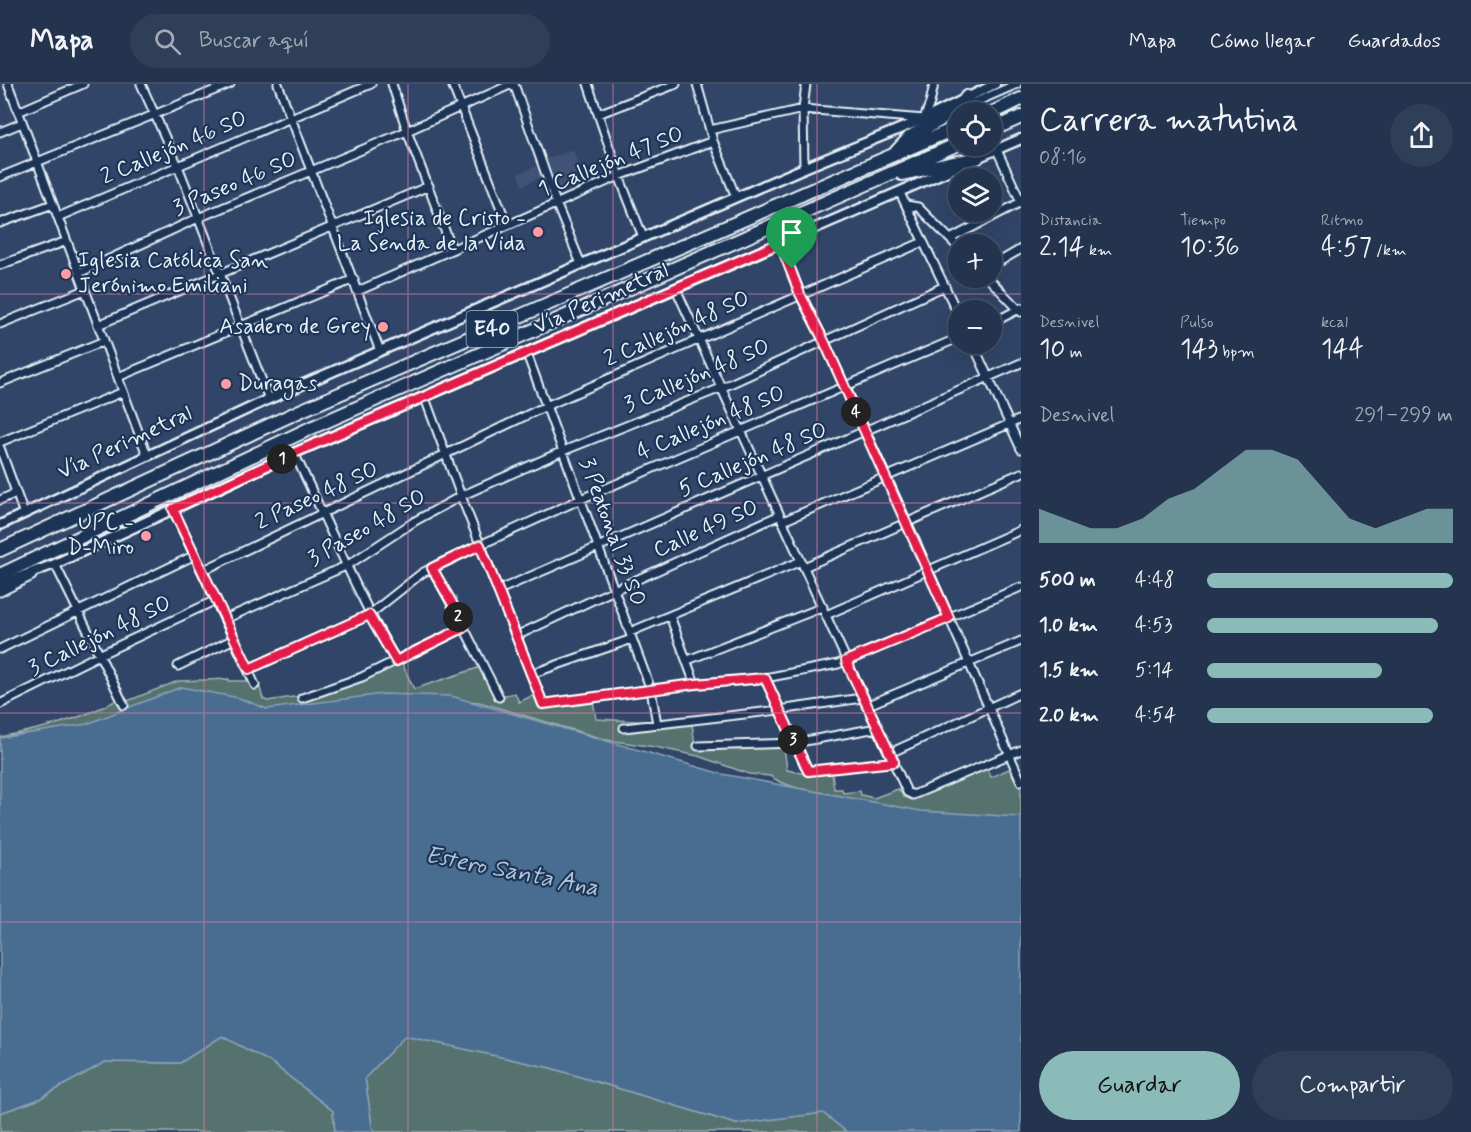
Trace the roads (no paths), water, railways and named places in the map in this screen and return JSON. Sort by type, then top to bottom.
[{"type":"highway","points":[[963,102],[967,97]]},
{"type":"highway","points":[[1002,108],[1021,99]]},
{"type":"highway","points":[[894,156],[910,137],[948,117]]},
{"type":"highway","points":[[1002,126],[1021,117]]},
{"type":"highway","name":"Vía Perimetral","points":[[0,550],[302,410],[948,132]]},
{"type":"highway","name":"Vía Perimetral","points":[[0,575],[311,429],[948,148]]},
{"type":"highway","points":[[866,183],[977,158]]},
{"type":"highway","points":[[302,410],[311,429]]},
{"type":"street","points":[[18,112],[83,84]]},
{"type":"street","points":[[141,84],[178,166],[269,399]]},
{"type":"street","points":[[0,177],[230,84]]},
{"type":"street","points":[[278,84],[380,351]]},
{"type":"street","name":"2 Callejón 46 SO","points":[[58,217],[371,84]]},
{"type":"street","points":[[392,84],[407,131],[452,249]]},
{"type":"street","points":[[452,84],[507,224]]},
{"type":"street","points":[[513,84],[556,203],[581,264]]},
{"type":"street","name":"3 Paseo 46 SO","points":[[79,273],[198,218],[513,84]]},
{"type":"street","points":[[588,84],[619,176],[643,237]]},
{"type":"street","points":[[598,114],[675,84]]},
{"type":"street","points":[[697,84],[713,141],[736,197]]},
{"type":"street","points":[[804,168],[803,109],[807,84]]},
{"type":"street","points":[[710,130],[803,109],[924,119],[934,84]]},
{"type":"street","name":"Vía Perimetral","points":[[0,525],[269,399],[736,197],[924,119],[995,84]]},
{"type":"street","points":[[975,102],[1017,84]]},
{"type":"street","points":[[0,91],[8,85],[147,455]]},
{"type":"street","points":[[0,132],[22,123]]},
{"type":"street","name":"Vía Perimetral","points":[[1002,148],[1021,139]]},
{"type":"street","name":"1 Callejón 47 SO","points":[[358,291],[619,176],[713,141]]},
{"type":"street","name":"Vía Perimetral","points":[[0,584],[55,564],[294,453],[982,156]]},
{"type":"street","points":[[959,234],[1020,198],[1000,156]]},
{"type":"street","points":[[98,325],[429,186]]},
{"type":"street","points":[[900,193],[952,300]]},
{"type":"street","points":[[0,223],[53,204]]},
{"type":"street","points":[[906,205],[918,207],[948,237]]},
{"type":"street","points":[[0,265],[67,241]]},
{"type":"street","name":"2 Callejón 48 SO","points":[[447,454],[546,406],[923,242]]},
{"type":"street","points":[[780,243],[800,294],[907,522],[1021,781]]},
{"type":"street","points":[[1002,260],[1021,249]]},
{"type":"street","points":[[118,377],[354,279]]},
{"type":"street","name":"3 Callejón 48 SO","points":[[461,496],[563,451],[721,388],[945,286]]},
{"type":"street","points":[[998,288],[1020,310],[1002,318]]},
{"type":"street","points":[[676,289],[907,792],[913,795],[1021,750]]},
{"type":"street","points":[[0,324],[85,290]]},
{"type":"street","points":[[0,383],[104,341]]},
{"type":"street","name":"4 Callejón 48 SO","points":[[249,669],[369,615],[422,573],[480,545],[580,499],[948,342]]},
{"type":"street","name":"3 Peatonal 33 SO","points":[[527,354],[651,690],[657,724]]},
{"type":"street","points":[[978,354],[1021,449]]},
{"type":"street","name":"5 Callejón 48 SO","points":[[499,590],[1021,363]]},
{"type":"street","points":[[0,442],[123,392]]},
{"type":"street","points":[[425,398],[543,704],[695,684],[765,678],[838,664],[1021,586]]},
{"type":"street","name":"Calle 49 SO","points":[[516,636],[614,590],[1021,419]]},
{"type":"street","points":[[0,448],[24,514]]},
{"type":"street","points":[[294,453],[348,565],[369,615],[396,661]]},
{"type":"street","name":"2 Paseo 48 SO","points":[[202,571],[447,454]]},
{"type":"street","points":[[531,674],[631,636],[670,616],[907,522],[1021,473]]},
{"type":"street","points":[[0,500],[16,493]]},
{"type":"street","name":"3 Paseo 48 SO","points":[[225,619],[348,565],[415,521],[461,496]]},
{"type":"street","points":[[173,509],[255,685]]},
{"type":"street","points":[[826,615],[1021,530]]},
{"type":"street","points":[[0,650],[195,555]]},
{"type":"street","points":[[0,592],[55,564],[124,705]]},
{"type":"street","points":[[432,568],[499,697]]},
{"type":"street","name":"3 Callejón 48 SO","points":[[0,704],[216,600]]},
{"type":"street","points":[[688,660],[823,607]]},
{"type":"street","points":[[670,616],[695,684]]},
{"type":"street","points":[[302,698],[362,677],[463,628]]},
{"type":"street","points":[[178,666],[234,639]]},
{"type":"street","points":[[866,706],[1021,641]]},
{"type":"street","points":[[765,678],[808,771],[894,762]]},
{"type":"street","points":[[890,753],[1021,693]]},
{"type":"street","points":[[624,728],[862,698]]},
{"type":"street","points":[[698,746],[794,743],[877,728]]},
{"type":"water","name":"Estero Santa Ana","points":[[181,687],[239,698],[267,709],[383,694],[451,696],[722,774],[921,811],[1021,817],[1021,1132],[847,1132],[823,1113],[736,1124],[551,1068],[405,1036],[365,1078],[373,1132],[335,1132],[333,1111],[272,1063],[222,1036],[180,1063],[105,1062],[37,1100],[0,1113],[0,738],[87,724]]},
{"type":"place","name":"Iglesia de Cristo - La Senda de la Vida","points":[[538,232]]},
{"type":"place","name":"Iglesia Católica San Jerónimo Emiliani","points":[[66,274]]},
{"type":"place","name":"Asadero de Grey","points":[[383,327]]},
{"type":"place","name":"Duragas","points":[[226,384]]},
{"type":"place","name":"UPC - D-Miro","points":[[146,536]]}]
